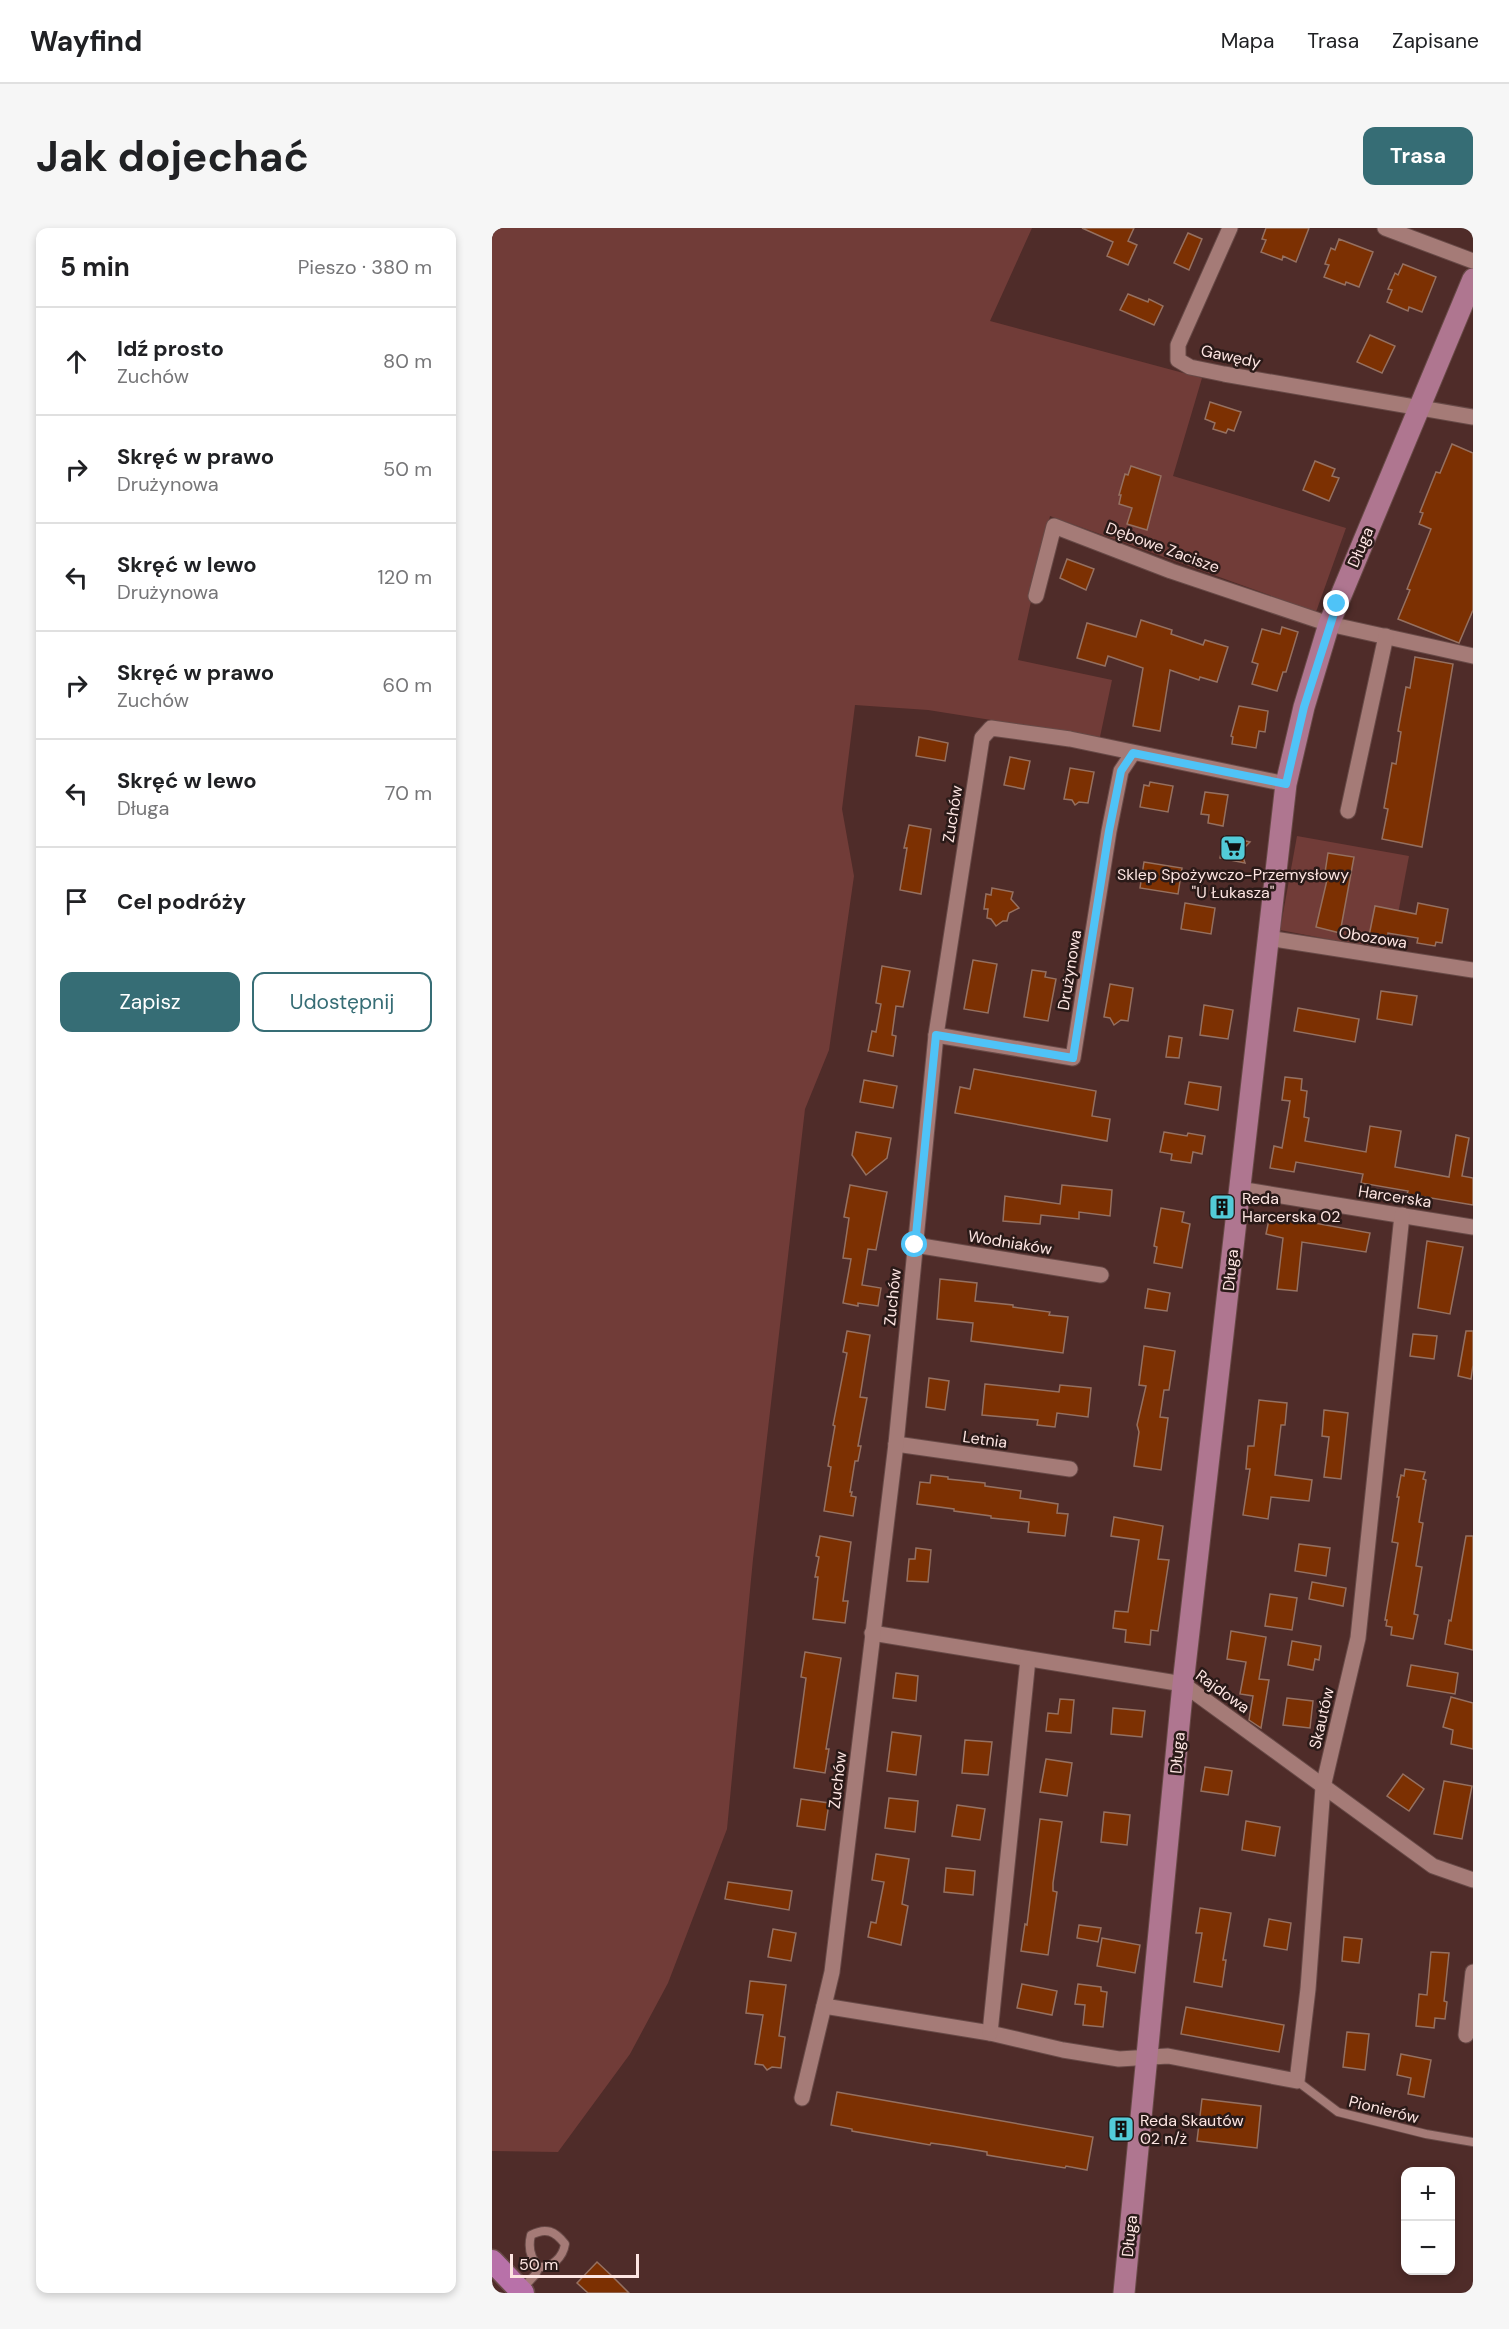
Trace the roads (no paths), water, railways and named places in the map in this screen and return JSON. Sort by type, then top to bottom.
[{"type":"main road","points":[[492,2261],[522,2292]]},
{"type":"street","name":"Gawędy","points":[[1230,228],[1178,345],[1178,360],[1190,367],[1224,374],[1418,408]]},
{"type":"street","points":[[1385,228],[1473,261]]},
{"type":"street","name":"Długa","points":[[1124,2293],[1183,1684],[1286,784],[1304,707],[1329,624],[1473,279]]},
{"type":"street","points":[[1418,408],[1473,417]]},
{"type":"street","name":"Dębowe Zacisze","points":[[1036,596],[1054,526],[1171,571],[1329,624]]},
{"type":"street","points":[[1329,624],[1473,656]]},
{"type":"street","points":[[1348,811],[1386,636]]},
{"type":"street","name":"Zuchów","points":[[802,2098],[834,1960],[896,1444],[936,1035],[982,738],[991,728],[1070,739],[1286,784]]},
{"type":"street","name":"Drużynowa","points":[[936,1035],[1073,1058],[1109,831],[1121,771],[1133,753]]},
{"type":"street","name":"Obozowa","points":[[1268,938],[1473,970]]},
{"type":"street","name":"Harcerska","points":[[1239,1189],[1473,1227]]},
{"type":"street","name":"Skautów","points":[[1297,2081],[1308,1989],[1323,1787],[1358,1638],[1402,1215]]},
{"type":"street","name":"Wodniaków","points":[[915,1245],[1101,1275]]},
{"type":"street","name":"Letnia","points":[[896,1444],[1070,1469]]},
{"type":"street","name":"Rajdowa","points":[[872,1633],[1183,1684],[1433,1866],[1473,1880]]},
{"type":"street","points":[[990,2033],[1029,1659]]},
{"type":"street","points":[[1466,2035],[1473,1972]]},
{"type":"street","points":[[824,2006],[990,2033],[1063,2050],[1119,2059],[1168,2056],[1297,2081]]},
{"type":"lane","name":"Pionierów","points":[[1297,2081],[1338,2112],[1426,2134],[1473,2142]]},
{"type":"lane","points":[[546,2230],[556,2234],[565,2244],[564,2251],[553,2263],[539,2267],[530,2251],[529,2241],[531,2235],[546,2230]]},
{"type":"lane","points":[[522,2292],[539,2267]]},
{"type":"place","name":"Sklep Spożywczo-Przemysłowy \"U Łukasza\"","points":[[1233,848]]},
{"type":"place","name":"Reda Harcerska 02","points":[[1222,1207]]},
{"type":"place","name":"Reda Skautów 02 n/ż","points":[[1121,2129]]}]
